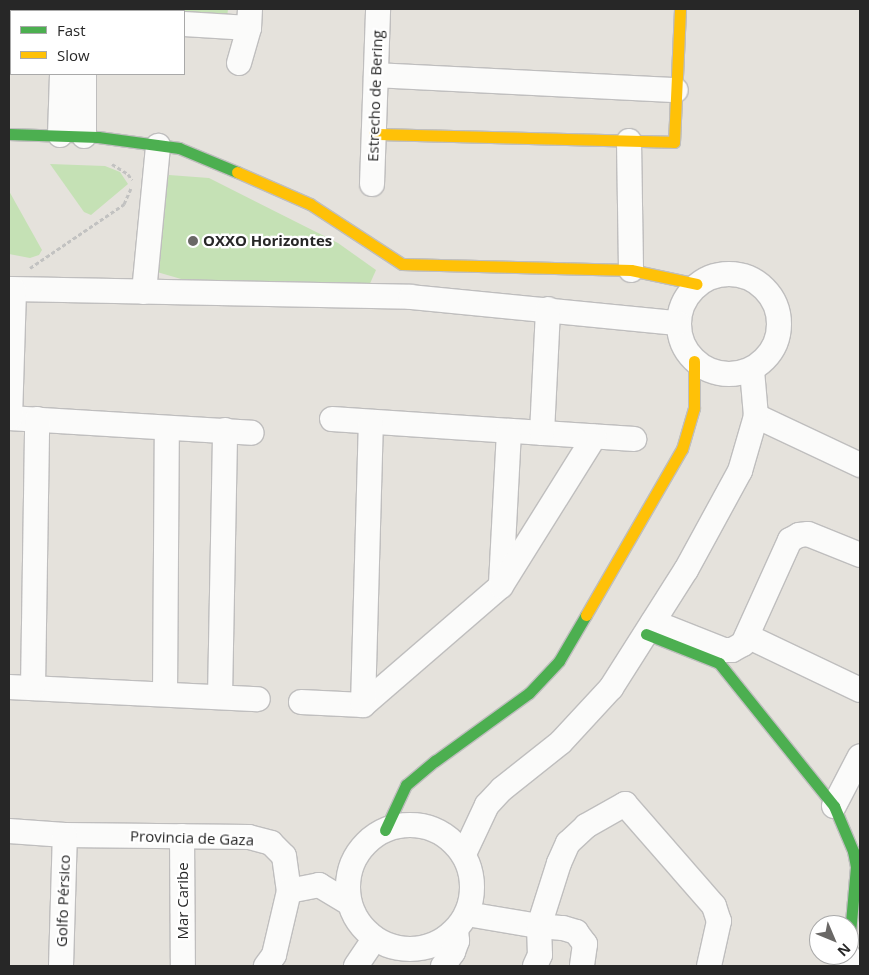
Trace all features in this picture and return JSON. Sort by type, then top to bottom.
[{"type":"street","name":"Estrecho de Bering","points":[[372,184],[378,9]]},
{"type":"street","points":[[374,134],[674,142],[680,9]]},
{"type":"street","points":[[185,24],[249,18],[239,64]]},
{"type":"street","points":[[60,135],[62,75]]},
{"type":"street","points":[[84,75],[84,136]]},
{"type":"street","points":[[376,75],[676,90]]},
{"type":"street","points":[[9,134],[84,136],[179,148],[246,175],[310,204],[402,264],[631,270],[697,284]]},
{"type":"street","points":[[628,141],[631,270]]},
{"type":"street","points":[[144,292],[158,146]]},
{"type":"street","points":[[381,296],[402,264]]},
{"type":"street","points":[[724,273],[752,278],[773,296],[781,324],[773,351],[752,370],[721,375],[694,362],[682,344],[678,323],[684,301],[697,284],[724,273]]},
{"type":"street","points":[[252,433],[10,418],[15,284],[144,292],[381,296],[548,308],[678,323]]},
{"type":"street","points":[[542,433],[548,308]]},
{"type":"street","points":[[385,830],[406,785],[435,760],[465,741],[529,693],[559,661],[682,449],[694,408],[694,362]]},
{"type":"street","points":[[464,854],[487,805],[502,789],[561,742],[611,688],[686,570],[740,471],[756,416],[752,370]]},
{"type":"street","points":[[756,416],[860,465]]},
{"type":"street","points":[[33,688],[37,419]]},
{"type":"street","points":[[332,419],[634,439]]},
{"type":"street","points":[[362,706],[371,423]]},
{"type":"street","points":[[166,694],[167,428]]},
{"type":"street","points":[[220,697],[225,430]]},
{"type":"street","points":[[501,586],[509,431]]},
{"type":"street","points":[[301,702],[362,706],[501,586],[594,437]]},
{"type":"street","points":[[721,656],[743,644],[790,540],[799,535],[808,534],[860,555]]},
{"type":"street","points":[[649,628],[721,656],[834,806],[853,851],[856,867],[852,915]]},
{"type":"street","points":[[747,636],[860,690]]},
{"type":"street","points":[[9,687],[258,699]]},
{"type":"street","points":[[834,806],[860,756]]},
{"type":"street","points":[[535,966],[540,955],[539,926],[559,862],[568,843],[586,826],[625,804],[714,906],[719,921],[709,966]]},
{"type":"street","points":[[443,966],[454,952],[462,922],[473,884],[464,854],[449,838],[429,827],[407,825],[385,830],[367,843],[354,860],[348,881],[349,903],[359,923],[374,939],[402,950],[431,947],[462,922],[563,928],[576,932],[585,944],[582,966]]},
{"type":"street","name":"Provincia de Gaza","points":[[9,830],[65,835],[249,837],[270,843],[284,856],[289,891],[274,955],[266,966]]},
{"type":"street","name":"Golfo Pérsico","points":[[61,966],[65,835]]},
{"type":"street","name":"Mar Caribe","points":[[182,836],[183,966]]},
{"type":"street","points":[[289,891],[319,885],[349,903]]},
{"type":"street","points":[[356,966],[374,939]]},
{"type":"path","points":[[15,284],[124,204],[134,181]]},
{"type":"green space","points":[[21,9],[228,9],[227,18],[185,18],[185,10]]},
{"type":"green space","points":[[50,164],[105,166],[120,172],[128,184],[91,215],[84,212]]},
{"type":"green space","points":[[169,175],[209,178],[338,243],[376,270],[368,288],[188,281],[157,272],[155,215]]},
{"type":"green space","points":[[9,191],[42,250],[39,255],[30,258],[9,254]]},
{"type":"traffic: fast","points":[[9,134],[98,137],[179,148],[237,172]]},
{"type":"traffic: fast","points":[[385,830],[406,785],[435,761],[529,693],[559,661],[586,615]]},
{"type":"traffic: fast","points":[[646,634],[719,663],[834,806],[853,851],[856,867],[852,915]]},
{"type":"traffic: slow","points":[[374,134],[674,142],[680,9]]},
{"type":"traffic: slow","points":[[237,172],[310,204],[402,264],[631,270],[697,284]]},
{"type":"traffic: slow","points":[[586,615],[682,449],[694,408],[694,361]]},
{"type":"place","name":"OXXO Horizontes","points":[[193,241]]}]
